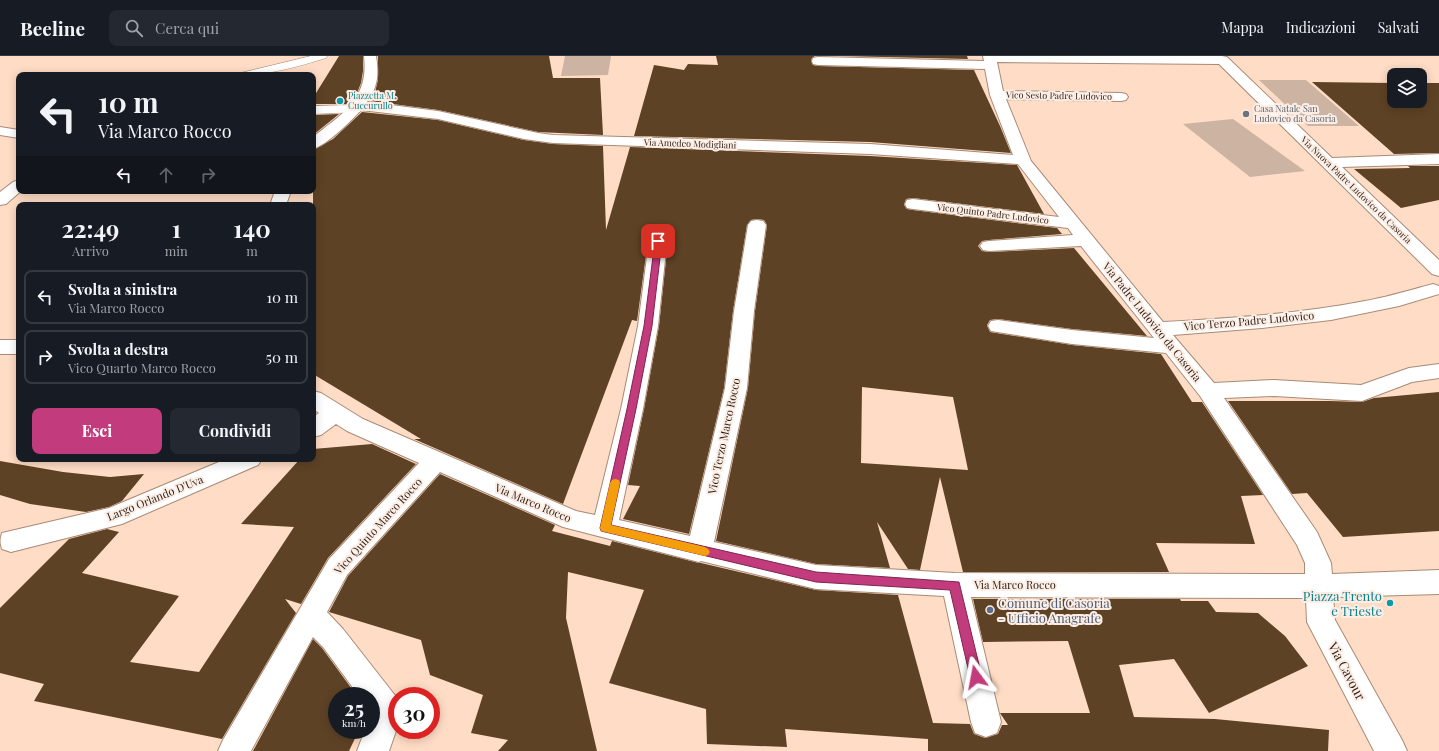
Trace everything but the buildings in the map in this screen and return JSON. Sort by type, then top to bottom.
[{"type":"street","points":[[316,141],[357,107],[367,92],[373,68],[370,56]]},
{"type":"street","points":[[818,61],[990,60]]},
{"type":"street","name":"Via Nuova Padre Ludovico da Casoria","points":[[990,60],[1222,60],[1439,270]]},
{"type":"street","name":"Via Padre Ludovico da Casoria","points":[[990,60],[997,95],[1024,160],[1086,240],[1208,391],[1308,540],[1318,563],[1319,586]]},
{"type":"street","name":"Vico Sesto Padre Ludovico","points":[[997,95],[1121,97]]},
{"type":"street","name":"Via Amedeo Modigliani","points":[[357,107],[439,116],[529,137],[553,139],[870,149],[1024,160]]},
{"type":"street","points":[[0,131],[16,134]]},
{"type":"street","points":[[1327,162],[1439,159]]},
{"type":"street","points":[[0,200],[16,187]]},
{"type":"street","name":"Vico Quinto Padre Ludovico","points":[[913,204],[1074,224]]},
{"type":"street","name":"Vico Terzo Marco Rocco","points":[[699,551],[736,388],[744,310],[757,225]]},
{"type":"street","points":[[989,246],[1086,240]]},
{"type":"street","points":[[605,528],[632,409],[648,326],[658,241]]},
{"type":"street","name":"Vico Terzo Padre Ludovico","points":[[1158,330],[1285,320],[1377,306],[1433,290]]},
{"type":"street","points":[[998,326],[1072,337],[1173,347]]},
{"type":"street","points":[[0,347],[16,347]]},
{"type":"street","points":[[1208,391],[1274,388],[1362,393],[1409,375],[1439,371]]},
{"type":"street","name":"Via Marco Rocco","points":[[316,401],[355,425],[572,520],[699,551],[816,577],[955,585],[1319,586]]},
{"type":"street","points":[[316,427],[335,413]]},
{"type":"street","name":"Vico Quinto Marco Rocco","points":[[234,751],[338,567],[436,461]]},
{"type":"street","name":"Largo Orlando D'Uva","points":[[11,541],[114,517],[243,462]]},
{"type":"street","points":[[1319,586],[1439,582]]},
{"type":"street","points":[[955,585],[986,722]]},
{"type":"street","name":"Via Cavour","points":[[1319,586],[1321,622],[1391,751]]},
{"type":"street","points":[[311,615],[333,638],[388,711],[374,751]]},
{"type":"lane","points":[[259,72],[300,63],[322,56]]},
{"type":"lane","points":[[316,110],[357,107]]},
{"type":"shaded area","points":[[565,56],[611,56],[608,75],[561,76]]},
{"type":"shaded area","points":[[1259,80],[1306,80],[1359,126],[1308,126]]},
{"type":"shaded area","points":[[1233,119],[1305,171],[1250,177],[1183,124]]},
{"type":"slow traffic","points":[[615,483],[605,528],[705,552]]},
{"type":"place","name":"Piazzetta M. Cuccurullo","points":[[340,101]]},
{"type":"place","name":"Casa Natale San Ludovico da Casoria","points":[[1246,114]]},
{"type":"place","name":"Piazza Trento e Trieste","points":[[1390,603]]},
{"type":"place","name":"Comune di Casoria - Ufficio Anagrafe","points":[[990,610]]},
{"type":"route","points":[[658,241],[648,326],[632,409],[605,528],[816,577],[955,585],[976,677]]}]
